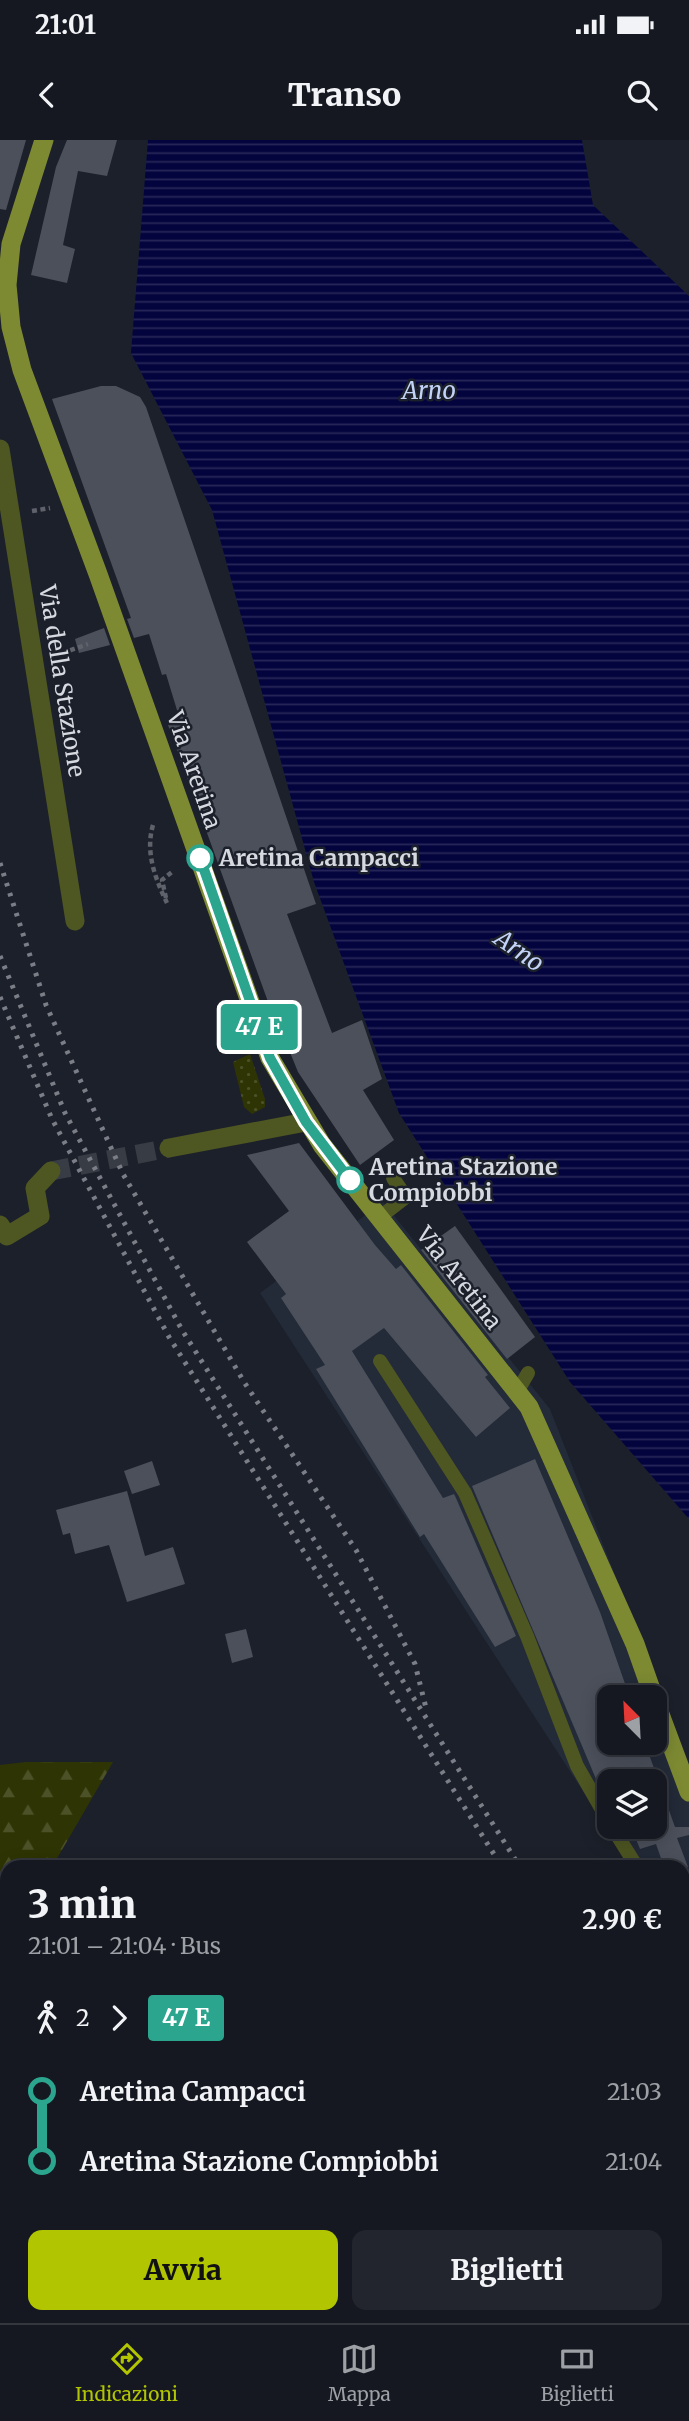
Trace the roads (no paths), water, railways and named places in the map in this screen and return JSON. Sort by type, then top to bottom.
[{"type":"main road","name":"Via Aretina","points":[[44,140],[11,244],[8,271],[11,327],[22,370],[98,573],[270,1058],[306,1122],[517,1392],[535,1419],[635,1644],[649,1685]]},
{"type":"main road","name":"Via Aretina","points":[[667,1733],[689,1792]]},
{"type":"street","name":"Via della Stazione","points":[[0,449],[75,921]]},
{"type":"street","points":[[169,1148],[306,1122]]},
{"type":"street","points":[[0,1225],[8,1236],[40,1216],[35,1188],[51,1171]]},
{"type":"lane","points":[[380,1217],[407,1197],[393,1178]]},
{"type":"lane","points":[[380,1361],[465,1493],[527,1636],[576,1766],[597,1802]]},
{"type":"lane","points":[[517,1392],[528,1373]]},
{"type":"lane","points":[[620,1839],[633,1860]]},
{"type":"water","name":"Arno","points":[[148,140],[582,140],[593,205],[689,296],[689,1519],[570,1382],[399,1113],[314,882],[212,510],[131,353]]},
{"type":"tunnel","points":[[51,1171],[169,1148]]},
{"type":"railway","points":[[0,863],[46,1005],[123,1174],[244,1382],[356,1550],[415,1664],[427,1712]]},
{"type":"railway","points":[[0,956],[65,1113],[182,1330],[516,1860]]},
{"type":"railway","points":[[0,997],[52,1119],[169,1337],[498,1860]]},
{"type":"place","name":"Aretina Campacci","points":[[200,858]]},
{"type":"place","name":"Aretina Stazione Compiobbi","points":[[350,1180]]}]
